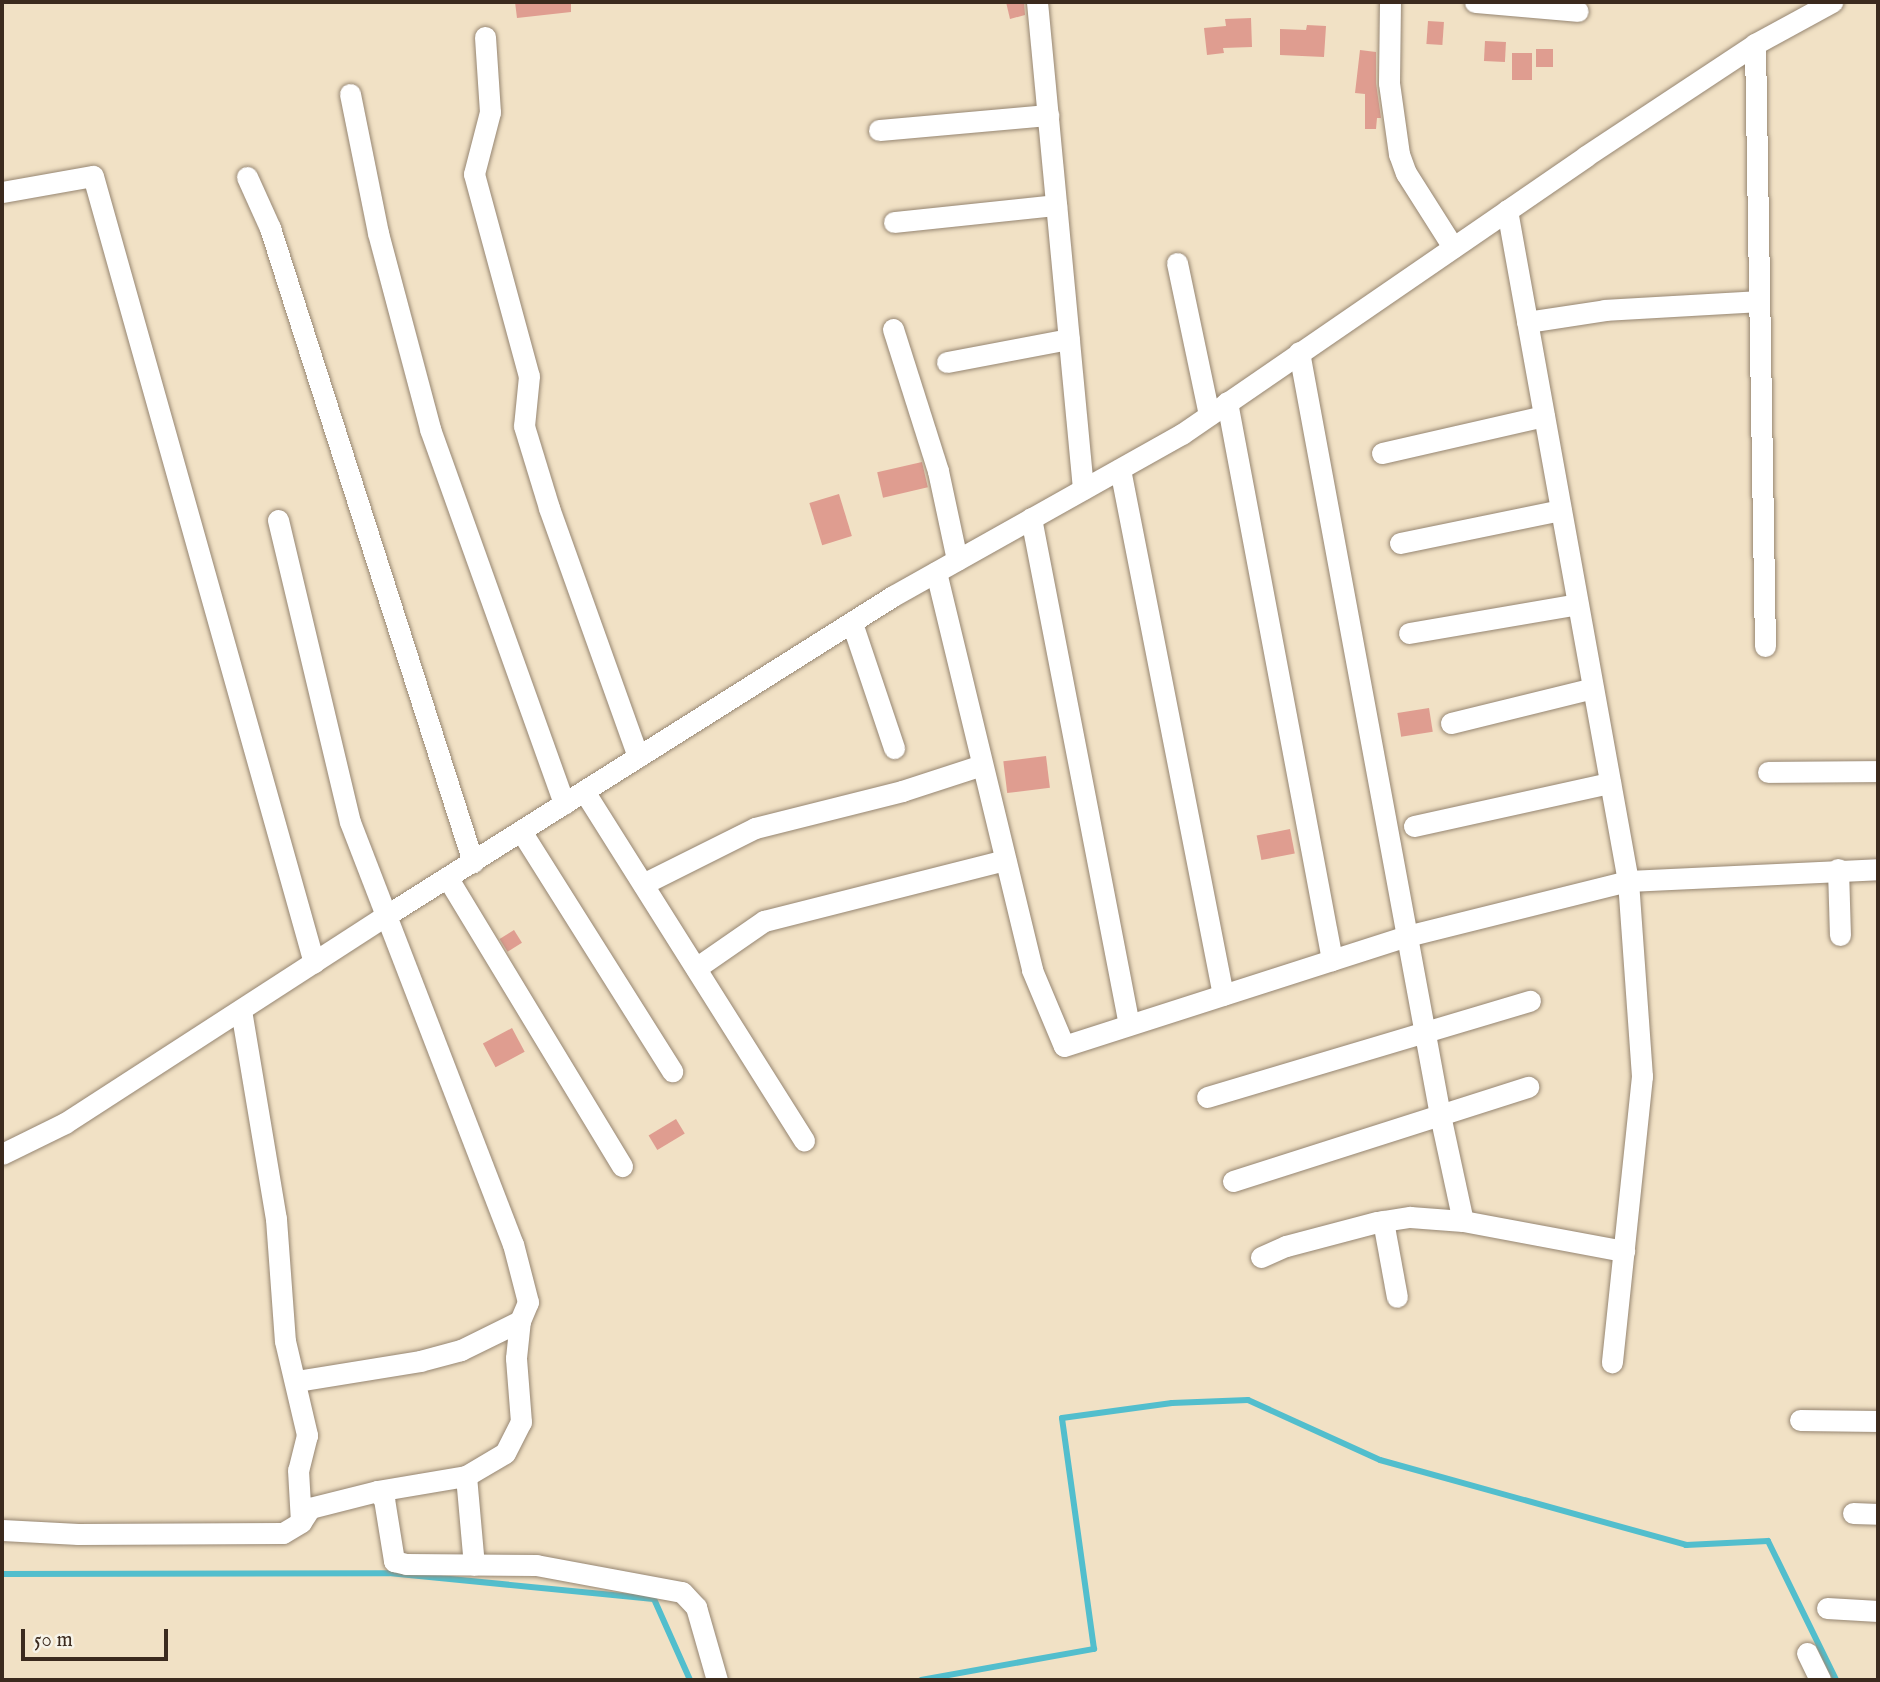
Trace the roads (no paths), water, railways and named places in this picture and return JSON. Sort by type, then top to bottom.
[{"type":"street","points":[[1037,2],[1083,489]]},
{"type":"street","points":[[1390,2],[1389,83],[1399,154],[1406,173],[1453,247]]},
{"type":"street","points":[[1475,2],[1578,11]]},
{"type":"street","points":[[2,1154],[65,1124],[387,915],[852,622],[1209,415],[1755,44],[1832,2]]},
{"type":"street","points":[[485,37],[490,112],[474,174],[529,376],[524,426],[549,508],[638,757]]},
{"type":"street","points":[[1755,44],[1765,646]]},
{"type":"street","points":[[350,94],[378,233],[430,429],[564,804]]},
{"type":"street","points":[[879,130],[1048,115]]},
{"type":"street","points":[[2,192],[93,176],[314,963]]},
{"type":"street","points":[[247,177],[270,228],[473,862]]},
{"type":"street","points":[[894,222],[1056,205]]},
{"type":"street","points":[[1507,210],[1628,881],[1642,1076],[1612,1362]]},
{"type":"street","points":[[1177,263],[1209,415]]},
{"type":"street","points":[[1527,322],[1605,310],[1759,301]]},
{"type":"street","points":[[893,329],[938,471],[957,560]]},
{"type":"street","points":[[947,362],[1069,339]]},
{"type":"street","points":[[1299,352],[1440,1115],[1463,1220]]},
{"type":"street","points":[[1227,402],[1332,960]]},
{"type":"street","points":[[1382,453],[1544,416]]},
{"type":"street","points":[[1120,469],[1223,995]]},
{"type":"street","points":[[1400,543],[1561,510]]},
{"type":"street","points":[[1031,519],[1129,1025]]},
{"type":"street","points":[[2,1530],[78,1534],[283,1532],[301,1522],[310,1508],[377,1491],[466,1476],[505,1453],[516,1437],[521,1422],[516,1358],[520,1321],[528,1302],[513,1244],[350,822],[278,520]]},
{"type":"street","points":[[936,572],[1032,970],[1064,1046],[1407,936],[1628,881],[1878,869]]},
{"type":"street","points":[[1409,633],[1578,604]]},
{"type":"street","points":[[852,622],[894,748]]},
{"type":"street","points":[[1451,723],[1593,688]]},
{"type":"street","points":[[643,884],[755,828],[902,791],[982,765]]},
{"type":"street","points":[[1768,772],[1878,771]]},
{"type":"street","points":[[1414,826],[1610,783]]},
{"type":"street","points":[[584,791],[804,1141]]},
{"type":"street","points":[[521,831],[672,1071]]},
{"type":"street","points":[[696,968],[764,921],[1005,860]]},
{"type":"street","points":[[1838,869],[1840,935]]},
{"type":"street","points":[[447,877],[622,1166]]},
{"type":"street","points":[[1207,1097],[1530,1001]]},
{"type":"street","points":[[241,1010],[276,1219],[285,1341],[307,1435],[298,1470],[301,1522]]},
{"type":"street","points":[[1233,1181],[1528,1087]]},
{"type":"street","points":[[1261,1258],[1286,1246],[1383,1221],[1410,1217],[1463,1220],[1623,1251]]},
{"type":"street","points":[[1383,1221],[1397,1297]]},
{"type":"street","points":[[296,1381],[439,1356],[482,1342],[520,1321]]},
{"type":"street","points":[[1800,1420],[1878,1421]]},
{"type":"street","points":[[466,1476],[474,1565]]},
{"type":"street","points":[[377,1491],[384,1499],[394,1561],[536,1565],[682,1592],[696,1607],[717,1680]]},
{"type":"street","points":[[1853,1513],[1878,1514]]},
{"type":"street","points":[[1827,1608],[1878,1612]]},
{"type":"street","points":[[1807,1653],[1820,1680]]},
{"type":"waterway","points":[[921,1680],[1094,1649],[1062,1418],[1172,1403],[1248,1400],[1380,1460],[1686,1545],[1768,1541],[1836,1680]]},
{"type":"waterway","points":[[2,1574],[389,1573],[654,1599],[690,1680]]}]
